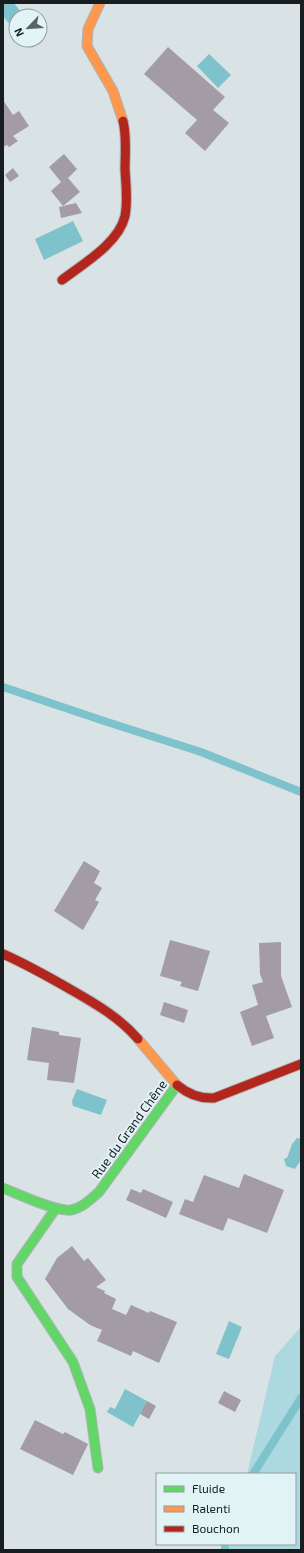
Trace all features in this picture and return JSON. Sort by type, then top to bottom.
[{"type":"street","points":[[62,280],[104,248],[116,234],[125,215],[126,193],[124,123],[113,91],[87,46],[86,40],[88,30],[100,3]]},
{"type":"street","points":[[3,954],[27,965],[102,1007],[113,1015],[133,1033],[176,1084]]},
{"type":"street","name":"Rue du Grand Chêne","points":[[3,1188],[56,1208],[70,1210],[76,1208],[87,1202],[99,1192],[176,1084],[197,1098],[214,1098],[301,1064]]},
{"type":"street","points":[[56,1208],[17,1264],[17,1277],[73,1362],[90,1410],[98,1468]]},
{"type":"shaded area","points":[[3,3],[14,3],[18,8],[8,8],[8,22],[3,16]]},
{"type":"shaded area","points":[[209,54],[231,75],[218,88],[197,66]]},
{"type":"shaded area","points":[[73,221],[83,241],[44,260],[35,239]]},
{"type":"shaded area","points":[[77,1089],[107,1100],[101,1115],[73,1106],[72,1101]]},
{"type":"shaded area","points":[[297,1138],[301,1139],[301,1160],[295,1169],[286,1166],[284,1159],[287,1158],[292,1144]]},
{"type":"shaded area","points":[[229,1321],[242,1327],[229,1359],[216,1354]]},
{"type":"shaded area","points":[[301,1327],[301,1550],[229,1550],[230,1545],[296,1545],[296,1473],[247,1473],[275,1356]]},
{"type":"shaded area","points":[[125,1389],[147,1401],[133,1427],[107,1412],[110,1407],[115,1409]]},
{"type":"building","points":[[168,47],[225,97],[213,110],[229,123],[205,151],[185,133],[197,120],[144,74]]},
{"type":"building","points":[[3,100],[13,115],[19,111],[29,126],[13,136],[18,141],[9,147],[7,145],[3,147]]},
{"type":"building","points":[[64,154],[77,169],[68,178],[80,192],[63,206],[51,191],[61,182],[49,167]]},
{"type":"building","points":[[13,168],[19,176],[10,182],[5,175]]},
{"type":"building","points":[[76,203],[82,213],[61,218],[59,207]]},
{"type":"building","points":[[84,861],[100,871],[94,883],[102,888],[95,900],[99,902],[83,930],[54,911]]},
{"type":"building","points":[[170,940],[210,951],[198,991],[180,986],[182,982],[160,976]]},
{"type":"building","points":[[281,942],[281,976],[292,1007],[266,1016],[274,1038],[252,1046],[240,1012],[258,1005],[252,985],[263,982],[260,974],[259,943]]},
{"type":"building","points":[[164,1002],[188,1010],[184,1023],[160,1015]]},
{"type":"building","points":[[32,1027],[59,1032],[59,1035],[81,1038],[74,1083],[47,1080],[49,1063],[27,1060]]},
{"type":"building","points":[[244,1174],[284,1190],[267,1233],[228,1218],[223,1231],[179,1214],[185,1199],[193,1202],[204,1175],[239,1188]]},
{"type":"building","points":[[131,1189],[141,1193],[143,1189],[173,1202],[166,1218],[126,1200]]},
{"type":"building","points":[[72,1246],[84,1261],[88,1258],[106,1280],[96,1287],[105,1291],[104,1293],[116,1299],[112,1309],[126,1315],[131,1305],[149,1313],[150,1311],[177,1322],[159,1363],[133,1351],[131,1356],[97,1341],[102,1330],[90,1325],[68,1309],[45,1279],[57,1258]]},
{"type":"building","points":[[224,1391],[241,1400],[235,1412],[218,1403]]},
{"type":"building","points":[[147,1401],[156,1406],[149,1419],[140,1414]]},
{"type":"building","points":[[35,1420],[63,1434],[65,1432],[88,1444],[73,1475],[20,1449]]},
{"type":"waterway","points":[[3,687],[201,752],[301,792]]},
{"type":"waterway","points":[[254,1473],[301,1398]]},
{"type":"waterway","points":[[225,1545],[225,1550]]},
{"type":"traffic: fast","points":[[3,1188],[37,1202],[64,1210],[75,1209],[83,1205],[99,1192],[177,1085]]},
{"type":"traffic: fast","points":[[56,1208],[17,1264],[17,1277],[73,1362],[90,1409],[98,1468]]},
{"type":"traffic: slow","points":[[100,3],[88,29],[87,46],[113,91],[123,121]]},
{"type":"traffic: slow","points":[[138,1039],[176,1084]]},
{"type":"traffic: jam","points":[[62,280],[90,260],[108,244],[116,235],[125,216],[127,199],[123,121]]},
{"type":"traffic: jam","points":[[3,954],[36,970],[96,1005],[122,1023],[138,1039]]},
{"type":"traffic: jam","points":[[177,1085],[194,1095],[203,1098],[214,1098],[301,1064]]}]
